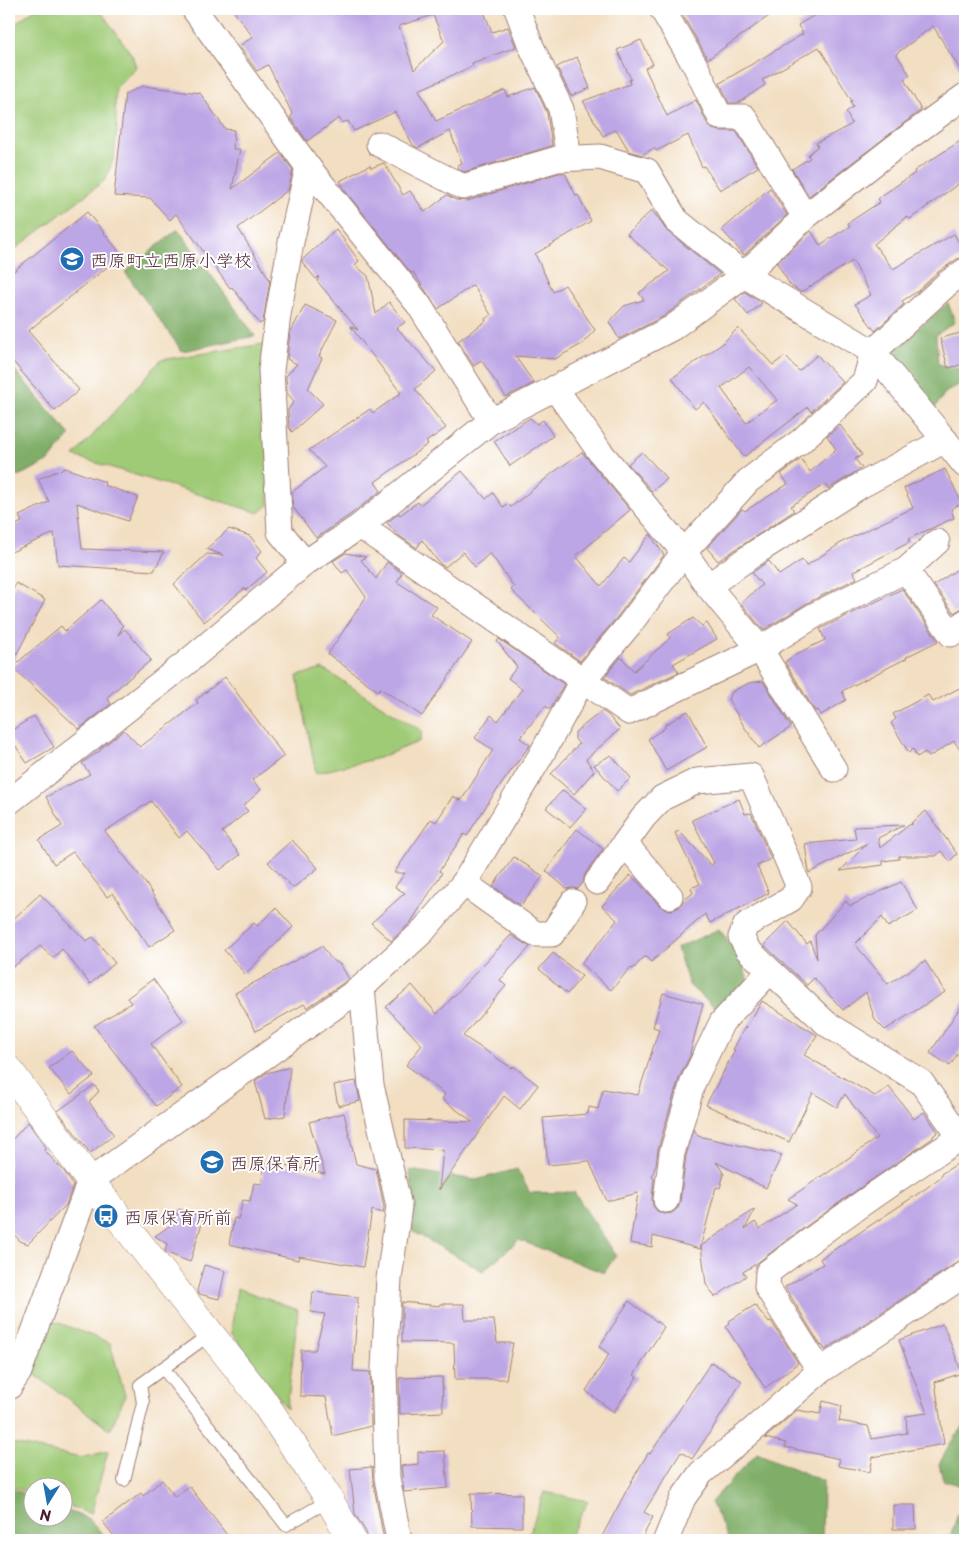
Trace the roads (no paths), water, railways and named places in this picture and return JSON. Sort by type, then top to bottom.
[{"type":"street","points":[[517,9],[531,46],[561,109],[569,158]]},
{"type":"street","points":[[662,9],[696,67],[720,117],[744,117],[805,217]]},
{"type":"street","points":[[206,13],[277,126],[419,305],[491,421]]},
{"type":"street","points":[[9,802],[186,663],[305,563],[360,526],[491,421],[672,328],[744,275],[805,217],[895,147],[965,96]]},
{"type":"street","points":[[379,144],[463,187],[557,159],[600,157],[647,171],[676,220],[744,275],[873,352],[965,465]]},
{"type":"street","points":[[305,563],[280,532],[271,370],[278,315],[291,242],[308,167]]},
{"type":"street","points":[[9,1387],[19,1372],[90,1181],[362,987],[422,932],[464,883],[540,757],[582,681],[629,625],[684,552],[748,481],[801,441],[865,382],[873,352],[960,280]]},
{"type":"street","points":[[554,388],[600,452],[684,552],[708,586],[760,649],[834,769]]},
{"type":"street","points":[[708,586],[758,551],[860,486],[945,440]]},
{"type":"street","points":[[360,526],[629,712],[760,649],[815,615],[906,570],[936,542]]},
{"type":"street","points":[[906,570],[951,634],[965,622]]},
{"type":"street","points":[[597,882],[643,818],[662,798],[698,780],[751,776],[799,887],[791,899],[746,925],[741,937],[748,950],[827,1024],[921,1082],[963,1136],[886,1186],[768,1272],[767,1287],[820,1371]]},
{"type":"street","points":[[625,844],[670,896]]},
{"type":"street","points":[[464,883],[535,934],[552,934],[573,902]]},
{"type":"street","points":[[666,1200],[672,1153],[693,1082],[722,1022],[770,971]]},
{"type":"street","points":[[362,987],[371,1085],[398,1206],[389,1279],[384,1368],[387,1478],[398,1540]]},
{"type":"street","points":[[9,1070],[90,1181],[261,1398],[330,1500],[352,1540]]},
{"type":"street","points":[[666,1540],[683,1498],[701,1473],[820,1371],[965,1274]]},
{"type":"lane","points":[[124,1480],[143,1403],[140,1385],[210,1334]]},
{"type":"lane","points":[[163,1368],[286,1526],[330,1500]]},
{"type":"place","name":"西原町立西原小学校","points":[[72,259]]},
{"type":"place","name":"西原保育所","points":[[212,1162]]},
{"type":"place","name":"西原保育所前","points":[[106,1216]]}]
